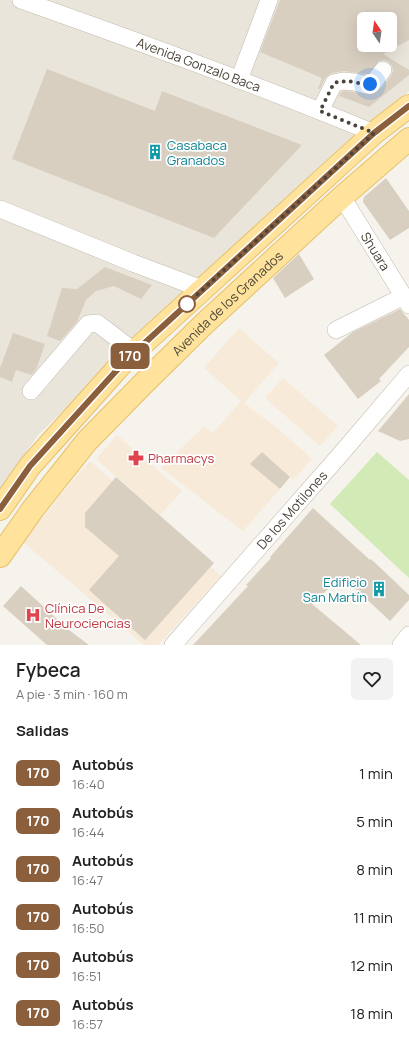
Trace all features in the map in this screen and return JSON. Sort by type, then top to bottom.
[{"type":"main road","name":"Avenida de los Granados","points":[[0,509],[30,466],[126,360],[374,133],[409,106]]},
{"type":"main road","name":"Avenida de los Granados","points":[[0,556],[33,509],[87,441],[205,323],[342,197],[409,139]]},
{"type":"street","name":"Avenida Gonzalo Baca","points":[[21,0],[162,50],[374,133]]},
{"type":"street","points":[[239,80],[269,0]]},
{"type":"street","points":[[320,111],[334,83],[343,81],[355,82],[366,86],[374,82],[383,70]]},
{"type":"street","name":"Shuara","points":[[342,197],[406,301]]},
{"type":"street","points":[[0,209],[202,290]]},
{"type":"street","points":[[336,330],[406,301]]},
{"type":"street","points":[[31,391],[88,324],[97,323],[135,352]]},
{"type":"street","name":"De los Motilones","points":[[173,645],[334,462],[409,374]]},
{"type":"street","points":[[401,645],[409,635]]},
{"type":"shaded area","points":[[0,0],[409,0],[409,91],[266,217],[38,435],[0,490]]},
{"type":"shaded area","points":[[239,328],[279,363],[244,403],[281,431],[312,459],[293,480],[262,452],[251,464],[280,489],[243,531],[161,468],[204,426],[213,433],[241,401],[204,368]]},
{"type":"shaded area","points":[[283,378],[338,426],[320,446],[265,398]]},
{"type":"shaded area","points":[[117,435],[182,491],[160,515],[96,459]]},
{"type":"shaded area","points":[[90,461],[221,576],[158,645],[144,645],[23,542]]},
{"type":"green space","points":[[377,452],[409,480],[409,578],[330,504]]},
{"type":"building","points":[[280,0],[409,0],[409,40],[397,46],[397,12],[357,12],[357,52],[387,52],[383,54],[409,70],[409,75],[369,107],[339,96],[341,92],[344,91],[369,94],[382,88],[393,71],[389,62],[385,60],[379,61],[368,74],[344,71],[332,73],[325,78],[320,89],[318,89],[322,78],[260,52]]},
{"type":"building","name":"Casabaca Granados","points":[[47,69],[155,111],[162,91],[302,145],[214,238],[12,159]]},
{"type":"building","points":[[386,178],[409,211],[409,228],[390,240],[363,202],[364,197]]},
{"type":"building","points":[[299,254],[314,279],[285,298],[273,278]]},
{"type":"building","points":[[105,267],[152,285],[141,299],[114,286],[96,291],[86,300],[77,322],[60,341],[47,336],[62,288],[77,289]]},
{"type":"building","points":[[400,309],[409,320],[409,347],[379,379],[381,381],[358,399],[324,355],[353,332]]},
{"type":"building","points":[[13,333],[45,344],[36,370],[31,375],[16,370],[12,382],[0,377],[0,368]]},
{"type":"building","points":[[409,394],[409,439],[400,441],[378,431]]},
{"type":"building","points":[[262,452],[290,477],[280,489],[250,464]]},
{"type":"building","points":[[116,477],[214,563],[145,640],[89,590],[119,556],[85,527],[85,513]]},
{"type":"building","points":[[313,508],[409,595],[409,600],[390,621],[343,577],[341,579],[340,578],[312,604],[361,645],[193,645],[248,586],[246,585]]},
{"type":"building","name":"Clínica De Neurociencias","points":[[21,586],[69,630],[89,645],[47,645],[3,606]]},
{"type":"bus line","name":"170","points":[[0,509],[30,466],[126,360],[374,133],[409,106]]},
{"type":"place","name":"Casabaca Granados","points":[[155,152]]},
{"type":"place","name":"Pharmacys","points":[[136,458]]},
{"type":"place","name":"Edificio San Martín","points":[[379,589]]},
{"type":"place","name":"Clínica De Neurociencias","points":[[33,615]]},
{"type":"route","points":[[187,304],[374,133],[320,111],[334,83],[343,81],[355,82],[366,86],[370,84]]}]
